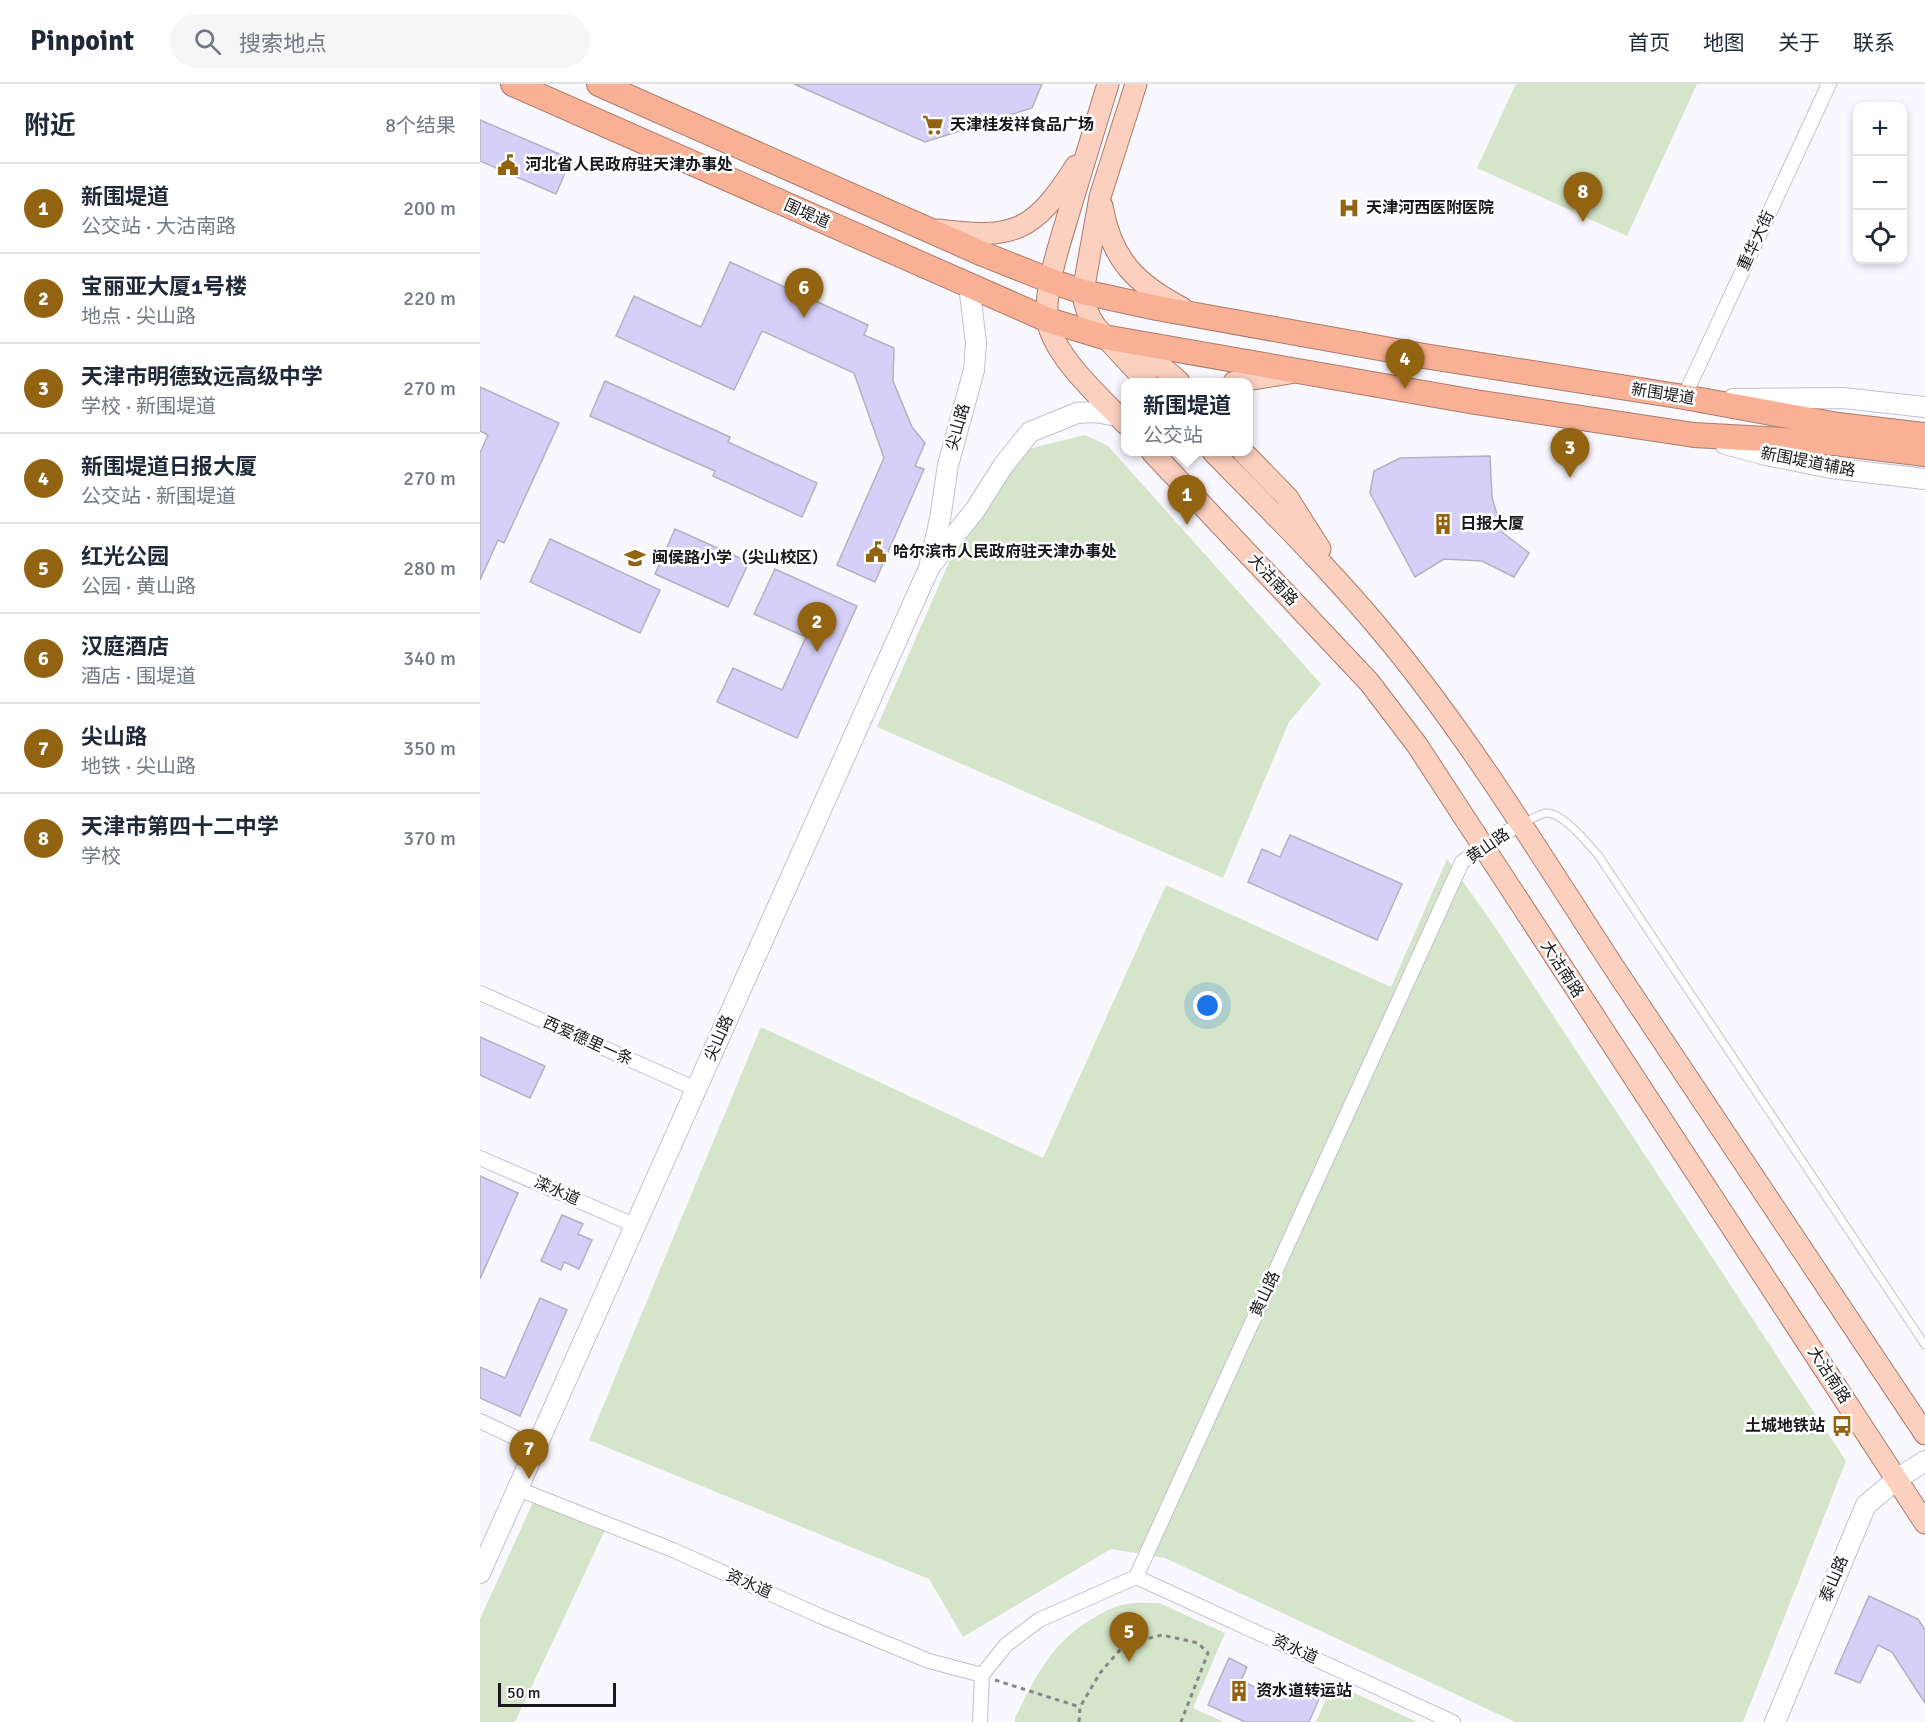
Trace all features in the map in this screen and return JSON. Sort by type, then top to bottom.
[{"type":"highway","name":"围堤道","points":[[513,84],[1048,320],[1104,338]]},
{"type":"highway","points":[[599,84],[922,227],[1083,292]]},
{"type":"highway","name":"新围堤道","points":[[1083,292],[1424,356],[1691,399],[1925,454]]},
{"type":"highway","name":"新围堤道","points":[[1104,338],[1475,402],[1694,435],[1925,435]]},
{"type":"main road","points":[[1108,84],[1051,281],[1047,308],[1050,328],[1062,351],[1121,419]]},
{"type":"main road","points":[[1136,84],[1100,197],[1083,292],[1089,317],[1104,338],[1143,378]]},
{"type":"main road","points":[[922,227],[992,235],[1018,227],[1045,210],[1058,195],[1089,146]]},
{"type":"main road","points":[[1100,197],[1108,236],[1130,272],[1158,296],[1193,314]]},
{"type":"main road","name":"尖山路","points":[[480,1573],[929,568],[940,519],[948,465],[974,370],[976,343],[969,285]]},
{"type":"main road","points":[[1104,338],[1144,355],[1175,378]]},
{"type":"main road","points":[[1252,378],[1303,372]]},
{"type":"main road","points":[[1691,399],[1843,398],[1925,407]]},
{"type":"main road","name":"尖山路","points":[[929,568],[975,510],[1003,466],[1030,432],[1077,413],[1095,412],[1121,420]]},
{"type":"main road","name":"新围堤道辅路","points":[[1694,435],[1766,455],[1831,468],[1925,480]]},
{"type":"main road","name":"大沽南路","points":[[1156,456],[1369,682],[1417,745],[1925,1523]]},
{"type":"main road","points":[[1217,456],[1346,590],[1393,645],[1444,712],[1521,824],[1925,1434]]},
{"type":"main road","points":[[1247,456],[1287,497],[1346,590]]},
{"type":"main road","name":"泰山路","points":[[1775,1722],[1866,1504],[1897,1479],[1925,1461]]},
{"type":"street","name":"重华大街","points":[[1691,399],[1829,84]]},
{"type":"street","name":"黄山路","points":[[1136,1577],[1462,862],[1521,824]]},
{"type":"street","name":"西爱德里一条","points":[[480,993],[696,1089]]},
{"type":"street","name":"滦水道","points":[[480,1158],[634,1225]]},
{"type":"street","points":[[480,1421],[537,1448]]},
{"type":"street","name":"资水道","points":[[518,1489],[673,1550],[820,1616],[929,1661],[982,1676]]},
{"type":"street","points":[[980,1722],[982,1676],[1006,1645],[1039,1620],[1136,1577]]},
{"type":"street","name":"资水道","points":[[1136,1577],[1453,1722]]},
{"type":"lane","points":[[1521,824],[1546,813],[1559,817],[1599,855],[1925,1346]]},
{"type":"path","points":[[1078,1722],[1080,1707],[1100,1672],[1125,1644],[1162,1635],[1198,1643],[1208,1653],[1181,1722]]},
{"type":"path","points":[[982,1676],[1080,1707]]},
{"type":"green space","points":[[1516,84],[1697,84],[1627,236],[1477,168]]},
{"type":"green space","points":[[1085,435],[1108,446],[1321,684],[1289,722],[1223,878],[877,727],[950,560],[1028,449]]},
{"type":"green space","points":[[1447,859],[1493,924],[1846,1461],[1743,1722],[1515,1722],[1165,1558],[1111,1549],[963,1637],[929,1579],[589,1440],[761,1027],[1043,1158],[1166,885],[1391,987]]},
{"type":"green space","points":[[534,1500],[606,1528],[515,1722],[480,1722],[480,1619]]},
{"type":"green space","points":[[1135,1603],[1159,1603],[1225,1633],[1193,1708],[1224,1722],[1015,1722],[1031,1687],[1047,1660],[1068,1636],[1115,1607]]},
{"type":"green space","points":[[1333,1683],[1417,1722],[1316,1722]]},
{"type":"building","name":"天津桂发祥食品广场","points":[[794,84],[1042,84],[1032,108],[925,142]]},
{"type":"building","points":[[480,120],[571,159],[556,194],[480,161]]},
{"type":"building","points":[[730,262],[868,325],[864,335],[894,348],[893,381],[912,427],[925,443],[915,466],[924,469],[875,582],[837,565],[884,458],[854,373],[762,331],[734,390],[616,336],[634,296],[701,327]]},
{"type":"building","points":[[605,381],[730,437],[728,442],[817,483],[802,517],[713,476],[715,471],[590,416]]},
{"type":"building","points":[[480,387],[559,423],[504,543],[498,540],[480,580],[480,453],[488,435],[480,431]]},
{"type":"building","name":"日报大厦","points":[[1490,456],[1492,497],[1502,532],[1529,553],[1514,577],[1482,561],[1444,559],[1415,577],[1370,493],[1374,471],[1400,458]]},
{"type":"building","points":[[675,529],[749,562],[728,607],[655,574]]},
{"type":"building","points":[[550,539],[660,590],[640,633],[530,582]]},
{"type":"building","points":[[775,569],[857,606],[797,738],[717,702],[733,668],[782,690],[806,637],[754,614]]},
{"type":"building","points":[[1290,835],[1402,884],[1377,940],[1248,882],[1262,849],[1280,857]]},
{"type":"building","points":[[480,1037],[545,1066],[530,1098],[480,1075]]},
{"type":"building","points":[[480,1176],[518,1193],[480,1279]]},
{"type":"building","points":[[562,1215],[583,1224],[578,1234],[592,1240],[579,1269],[564,1262],[561,1270],[541,1261]]},
{"type":"building","points":[[540,1298],[567,1310],[520,1416],[480,1398],[480,1367],[505,1378]]},
{"type":"building","points":[[1869,1596],[1918,1619],[1925,1630],[1925,1703],[1892,1652],[1878,1645],[1860,1683],[1835,1673]]},
{"type":"building","name":"资水道转运站","points":[[1229,1658],[1247,1667],[1241,1681],[1280,1698],[1286,1684],[1319,1699],[1309,1722],[1245,1722],[1208,1705]]},
{"type":"place","name":"天津桂发祥食品广场","points":[[933,125]]},
{"type":"place","name":"河北省人民政府驻天津办事处","points":[[508,165]]},
{"type":"place","name":"天津河西医附医院","points":[[1349,208]]},
{"type":"place","name":"天津市第四十二中学","points":[[1583,222]]},
{"type":"place","name":"汉庭酒店","points":[[804,318]]},
{"type":"place","name":"新围堤道日报大厦","points":[[1405,389]]},
{"type":"place","name":"天津市明德致远高级中学","points":[[1570,478]]},
{"type":"place","name":"日报大厦","points":[[1443,524]]},
{"type":"place","name":"新围堤道","points":[[1187,525]]},
{"type":"place","name":"哈尔滨市人民政府驻天津办事处","points":[[876,552]]},
{"type":"place","name":"闽侯路小学（尖山校区）","points":[[635,558]]},
{"type":"place","name":"宝丽亚大厦1号楼","points":[[817,652]]},
{"type":"place","name":"土城地铁站","points":[[1842,1426]]},
{"type":"place","name":"尖山路","points":[[529,1479]]},
{"type":"place","name":"红光公园","points":[[1129,1662]]},
{"type":"place","name":"资水道转运站","points":[[1239,1691]]}]
